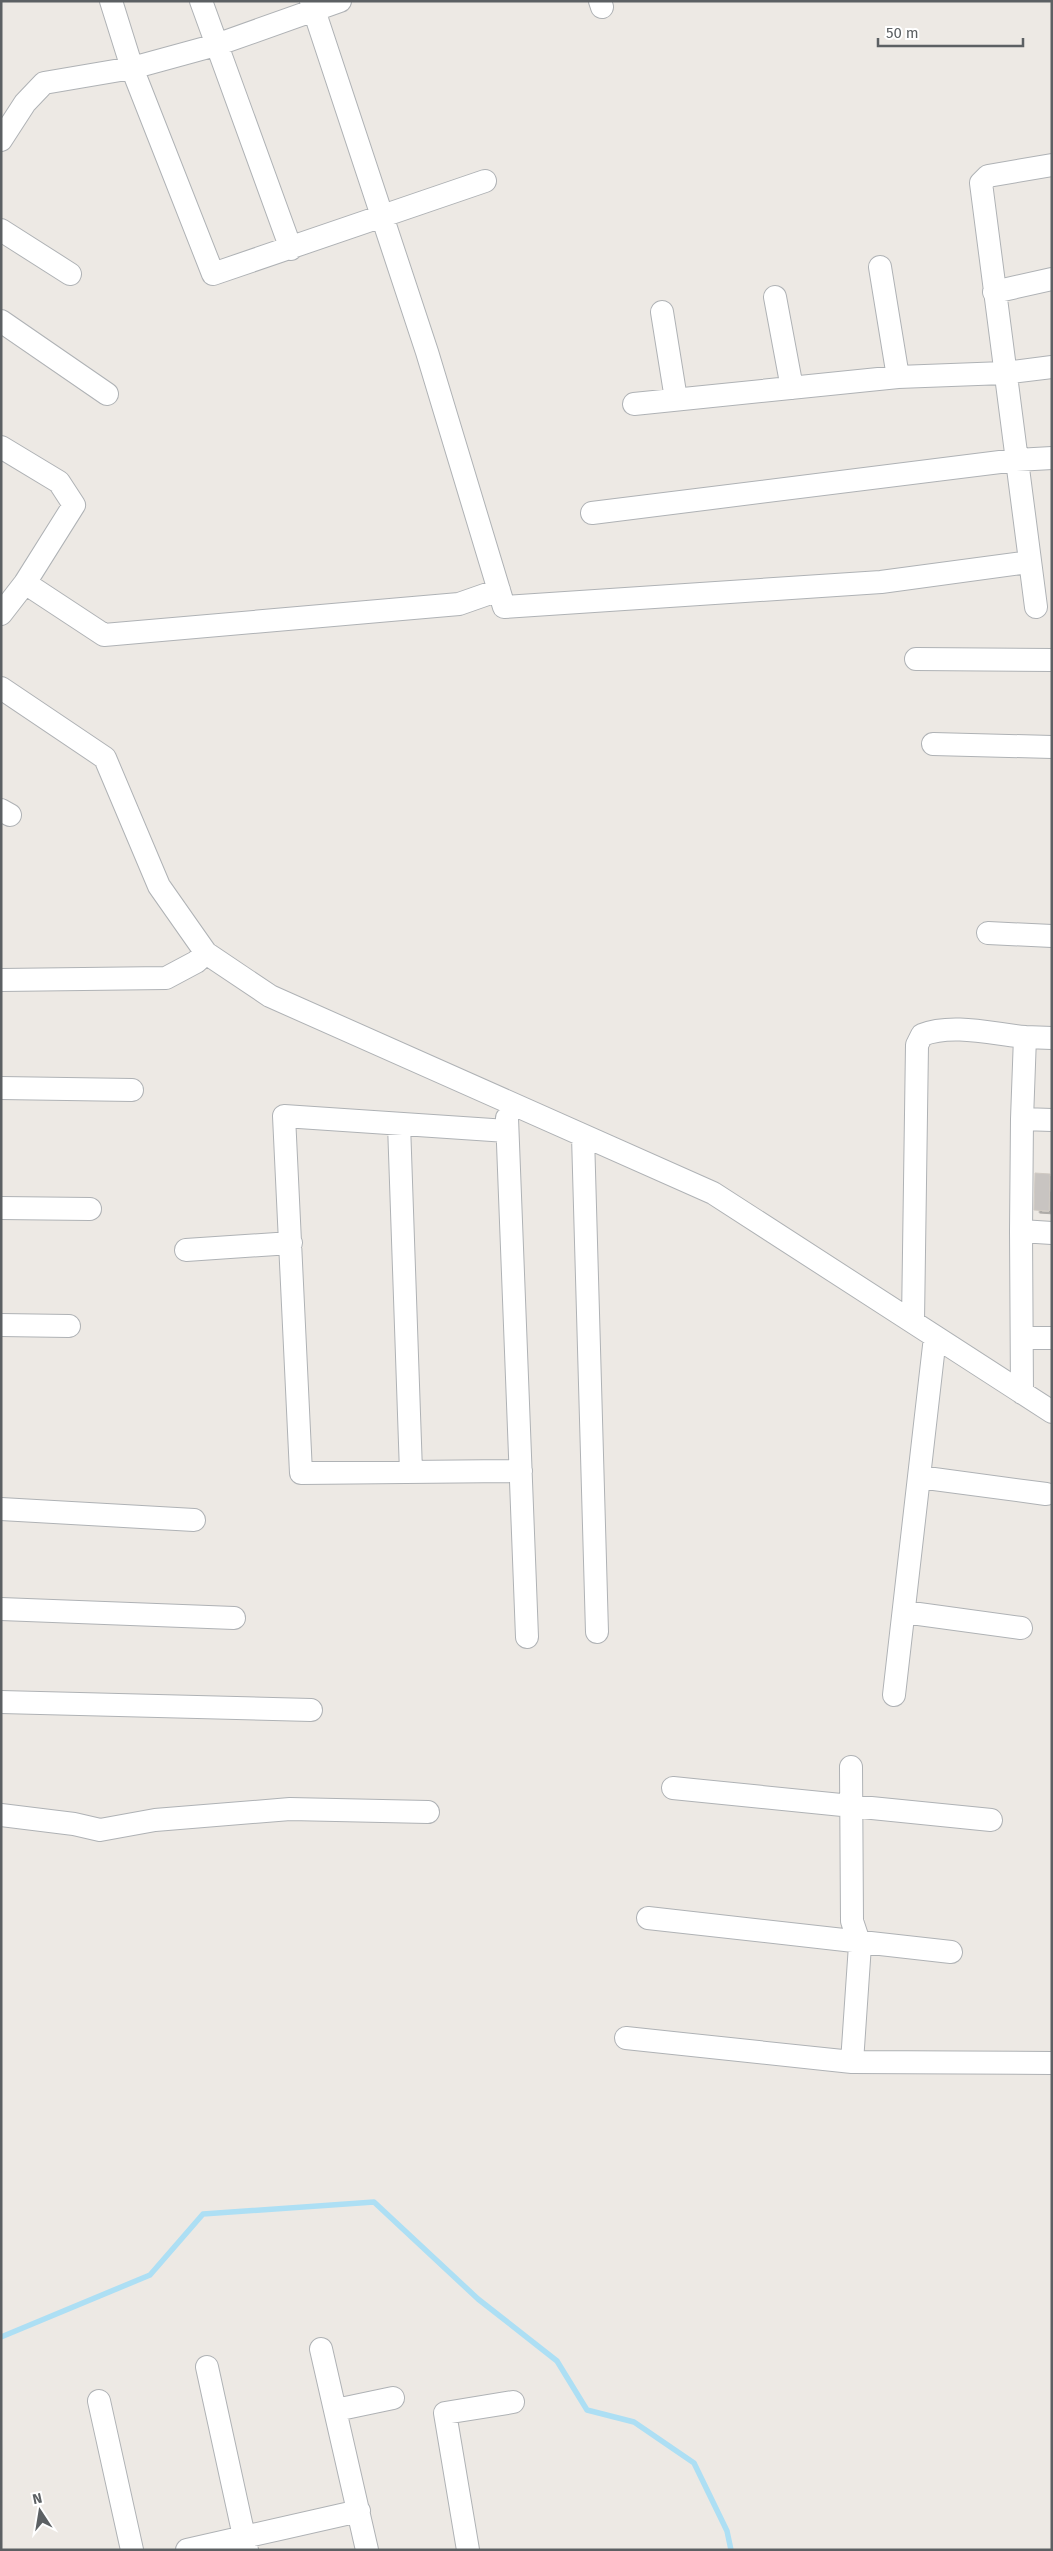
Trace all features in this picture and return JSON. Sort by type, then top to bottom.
[{"type":"street","points":[[111,1],[132,68],[213,274],[291,249],[485,181]]},
{"type":"street","points":[[201,1],[291,249]]},
{"type":"street","points":[[1,140],[25,103],[44,83],[132,68],[216,45],[312,5],[340,1]]},
{"type":"street","points":[[312,5],[427,352],[504,607],[881,582],[1029,562]]},
{"type":"street","points":[[1036,607],[980,183],[988,176],[1052,165]]},
{"type":"street","points":[[1,230],[70,274]]},
{"type":"street","points":[[880,268],[898,377]]},
{"type":"street","points":[[994,292],[1052,279]]},
{"type":"street","points":[[775,297],[792,388]]},
{"type":"street","points":[[662,312],[676,399]]},
{"type":"street","points":[[1,321],[107,394]]},
{"type":"street","points":[[634,404],[898,377],[1004,373],[1052,367]]},
{"type":"street","points":[[1,447],[59,482],[74,505],[25,583],[1,614]]},
{"type":"street","points":[[592,513],[1016,460],[1052,458]]},
{"type":"street","points":[[25,583],[104,635],[459,604],[499,590]]},
{"type":"street","points":[[916,659],[1052,660]]},
{"type":"street","points":[[1,688],[105,758],[158,886],[201,957],[270,996],[712,1193],[1052,1412]]},
{"type":"street","points":[[933,744],[1052,747]]},
{"type":"street","points":[[988,933],[1052,936]]},
{"type":"street","points":[[1,980],[166,978],[176,974],[201,957]]},
{"type":"street","points":[[913,1322],[917,1045],[922,1035],[932,1031],[958,1031],[1052,1038]]},
{"type":"street","points":[[1022,1393],[1021,1232],[1025,1037]]},
{"type":"street","points":[[1,1088],[132,1090]]},
{"type":"street","points":[[506,1102],[527,1637]]},
{"type":"street","points":[[507,1131],[284,1116],[301,1473],[520,1471]]},
{"type":"street","points":[[1022,1120],[1052,1120]]},
{"type":"street","points":[[399,1124],[411,1472]]},
{"type":"street","points":[[582,1136],[597,1632]]},
{"type":"street","points":[[1,1208],[90,1209]]},
{"type":"street","points":[[1021,1232],[1052,1233]]},
{"type":"street","points":[[186,1250],[290,1243]]},
{"type":"street","points":[[1,1325],[69,1326]]},
{"type":"street","points":[[894,1695],[935,1336]]},
{"type":"street","points":[[1023,1338],[1052,1338]]},
{"type":"street","points":[[919,1477],[1046,1494]]},
{"type":"street","points":[[1,1509],[194,1520]]},
{"type":"street","points":[[1,1609],[234,1618]]},
{"type":"street","points":[[904,1612],[1021,1628]]},
{"type":"street","points":[[1,1702],[310,1710]]},
{"type":"street","points":[[851,1767],[852,1921],[859,1942],[852,2062]]},
{"type":"street","points":[[673,1788],[991,1820]]},
{"type":"street","points":[[1,1814],[74,1824],[100,1830],[155,1820],[290,1809],[428,1812]]},
{"type":"street","points":[[648,1918],[951,1952]]},
{"type":"street","points":[[626,2038],[852,2062],[1052,2063]]},
{"type":"street","points":[[321,2349],[359,2511],[366,2550]]},
{"type":"street","points":[[207,2367],[246,2543]]},
{"type":"street","points":[[336,2410],[393,2398]]},
{"type":"street","points":[[99,2401],[132,2550]]},
{"type":"street","points":[[468,2550],[445,2413],[513,2402]]},
{"type":"street","points":[[186,2550],[246,2543],[359,2511]]},
{"type":"building","points":[[1035,1173],[1050,1174],[1049,1211],[1034,1210]]},
{"type":"waterway","points":[[1,2337],[150,2275],[203,2214],[374,2202],[478,2299],[557,2361],[587,2410],[634,2422],[694,2463],[727,2531],[731,2550]]}]
